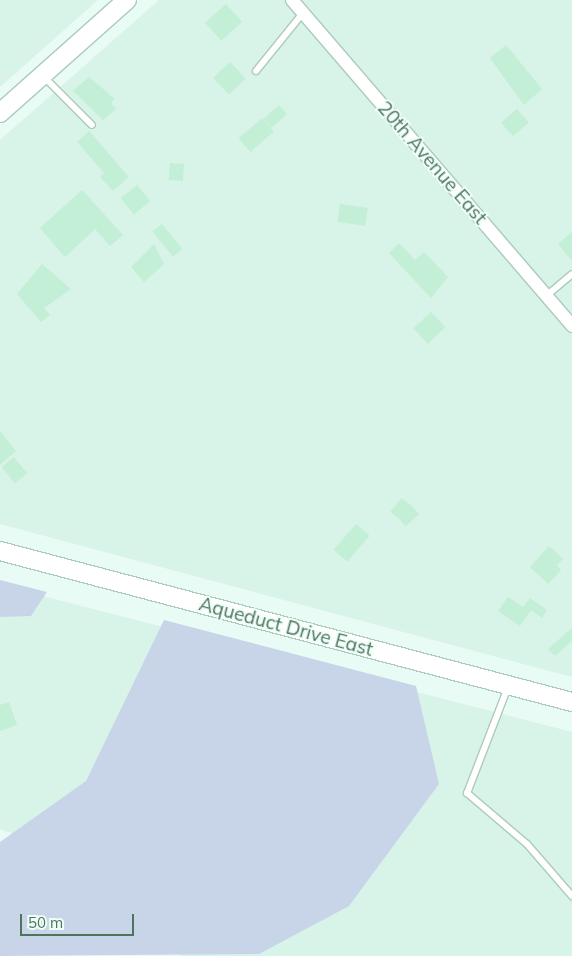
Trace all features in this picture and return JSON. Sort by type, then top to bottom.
[{"type":"street","points":[[0,113],[127,0]]},
{"type":"street","name":"20th Avenue East","points":[[292,0],[572,326]]},
{"type":"street","name":"Aqueduct Drive East","points":[[0,551],[572,702]]},
{"type":"lane","points":[[256,70],[303,13]]},
{"type":"lane","points":[[43,75],[92,125]]},
{"type":"lane","points":[[546,296],[572,274]]},
{"type":"lane","points":[[509,686],[467,793],[527,844],[572,896]]},
{"type":"shaded area","points":[[0,0],[98,0],[0,87]]},
{"type":"shaded area","points":[[159,0],[572,0],[572,677],[0,524],[0,140]]},
{"type":"shaded area","points":[[0,580],[47,592],[31,616],[0,617]]},
{"type":"shaded area","points":[[0,585],[572,732],[572,956],[179,956],[230,913],[0,829]]},
{"type":"shaded area","points":[[164,620],[416,686],[439,784],[349,906],[259,954],[0,956],[0,842],[86,781]]},
{"type":"building","points":[[226,4],[242,22],[221,41],[205,23]]},
{"type":"building","points":[[506,45],[542,89],[524,105],[490,58]]},
{"type":"building","points":[[230,62],[246,79],[229,95],[213,78]]},
{"type":"building","points":[[89,77],[115,99],[111,103],[116,109],[103,120],[73,91]]},
{"type":"building","points":[[279,105],[287,114],[271,128],[263,119]]},
{"type":"building","points":[[517,109],[529,123],[513,136],[501,123]]},
{"type":"building","points":[[262,118],[274,132],[250,152],[239,138]]},
{"type":"building","points":[[89,131],[129,177],[113,191],[100,177],[104,173],[77,142]]},
{"type":"building","points":[[170,163],[184,164],[183,181],[169,180]]},
{"type":"building","points":[[137,185],[150,201],[134,215],[121,198]]},
{"type":"building","points":[[82,190],[123,235],[110,246],[95,229],[65,257],[40,228]]},
{"type":"building","points":[[340,204],[368,208],[365,226],[337,222]]},
{"type":"building","points":[[162,224],[182,249],[173,256],[153,232]]},
{"type":"building","points":[[572,232],[572,261],[558,244]]},
{"type":"building","points":[[399,243],[415,260],[424,252],[448,277],[431,298],[389,253]]},
{"type":"building","points":[[154,244],[164,264],[144,282],[131,267]]},
{"type":"building","points":[[42,264],[71,289],[44,308],[50,315],[41,322],[17,294]]},
{"type":"building","points":[[431,312],[445,327],[428,344],[413,328]]},
{"type":"building","points":[[0,431],[16,451],[0,465]]},
{"type":"building","points":[[14,457],[27,473],[15,483],[2,467]]},
{"type":"building","points":[[402,498],[408,503],[397,517],[390,512]]},
{"type":"building","points":[[409,503],[419,514],[406,526],[396,515]]},
{"type":"building","points":[[356,524],[370,536],[347,561],[334,550]]},
{"type":"building","points":[[549,546],[563,559],[557,565],[561,570],[548,584],[530,567]]},
{"type":"building","points":[[508,597],[523,607],[530,598],[547,610],[542,618],[531,610],[520,626],[498,611]]},
{"type":"building","points":[[572,628],[572,641],[555,656],[548,649]]},
{"type":"building","points":[[9,702],[17,725],[0,731],[0,705]]}]
